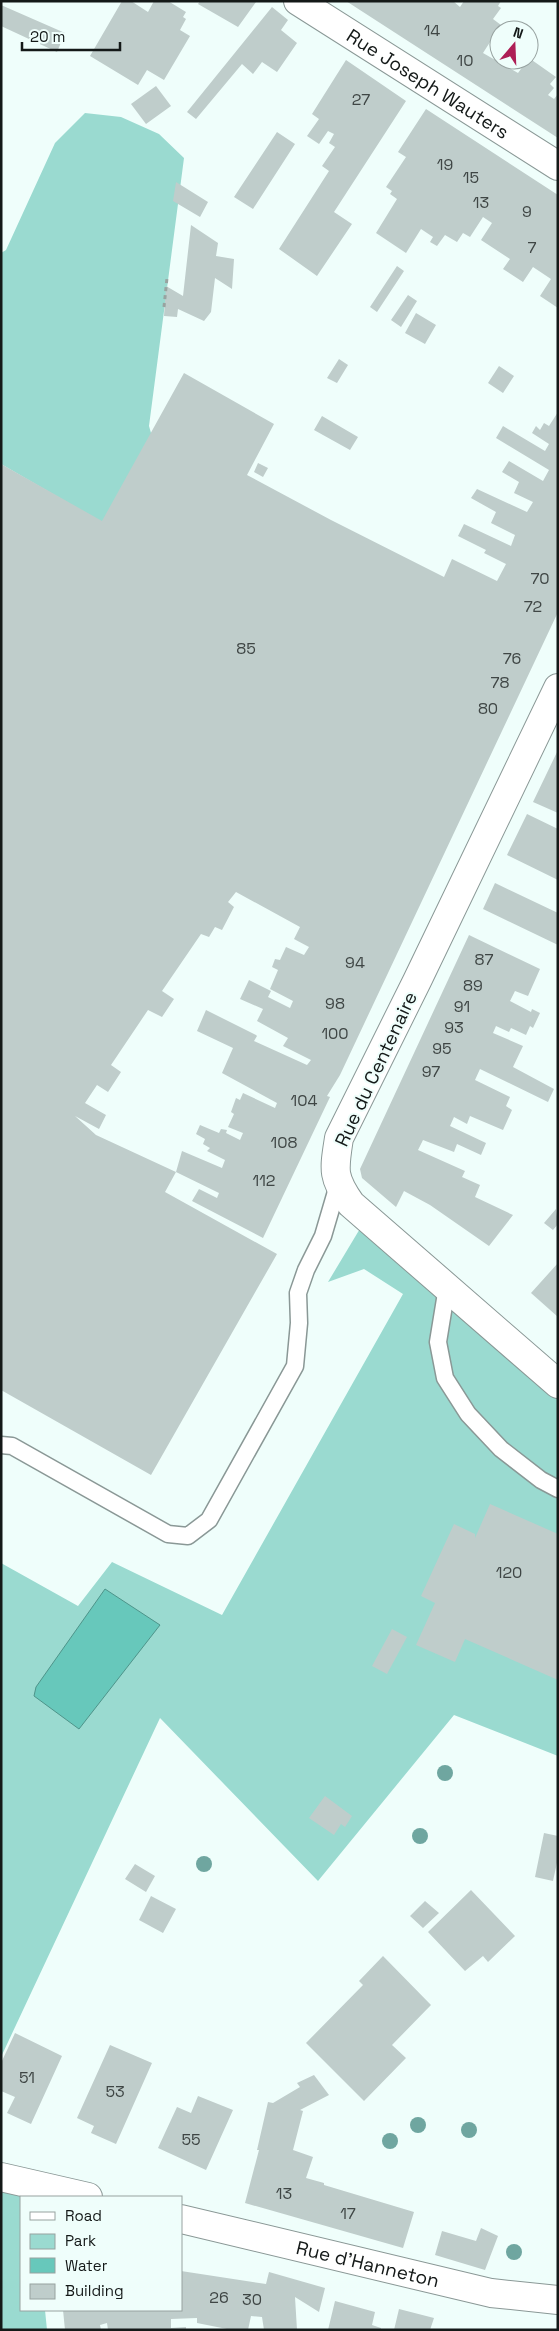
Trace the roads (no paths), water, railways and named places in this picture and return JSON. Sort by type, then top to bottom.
[{"type":"street","name":"Rue Joseph Wauters","points":[[298,1],[558,166]]},
{"type":"street","name":"Rue du Centenaire","points":[[558,688],[418,981],[339,1138],[334,1165],[338,1185],[351,1204],[558,1384]]},
{"type":"street","points":[[1,2177],[84,2196]]},
{"type":"street","name":"Rue d'Hanneton","points":[[182,2219],[491,2293],[558,2300]]},
{"type":"lane","points":[[1,1445],[12,1446],[168,1534],[188,1536],[209,1520],[295,1366],[299,1323],[298,1293],[306,1270],[323,1236],[338,1185]]},
{"type":"lane","points":[[447,1287],[438,1342],[445,1378],[468,1414],[501,1449],[541,1480],[558,1489]]},
{"type":"water","points":[[105,1589],[160,1625],[79,1729],[34,1696],[36,1687]]}]
